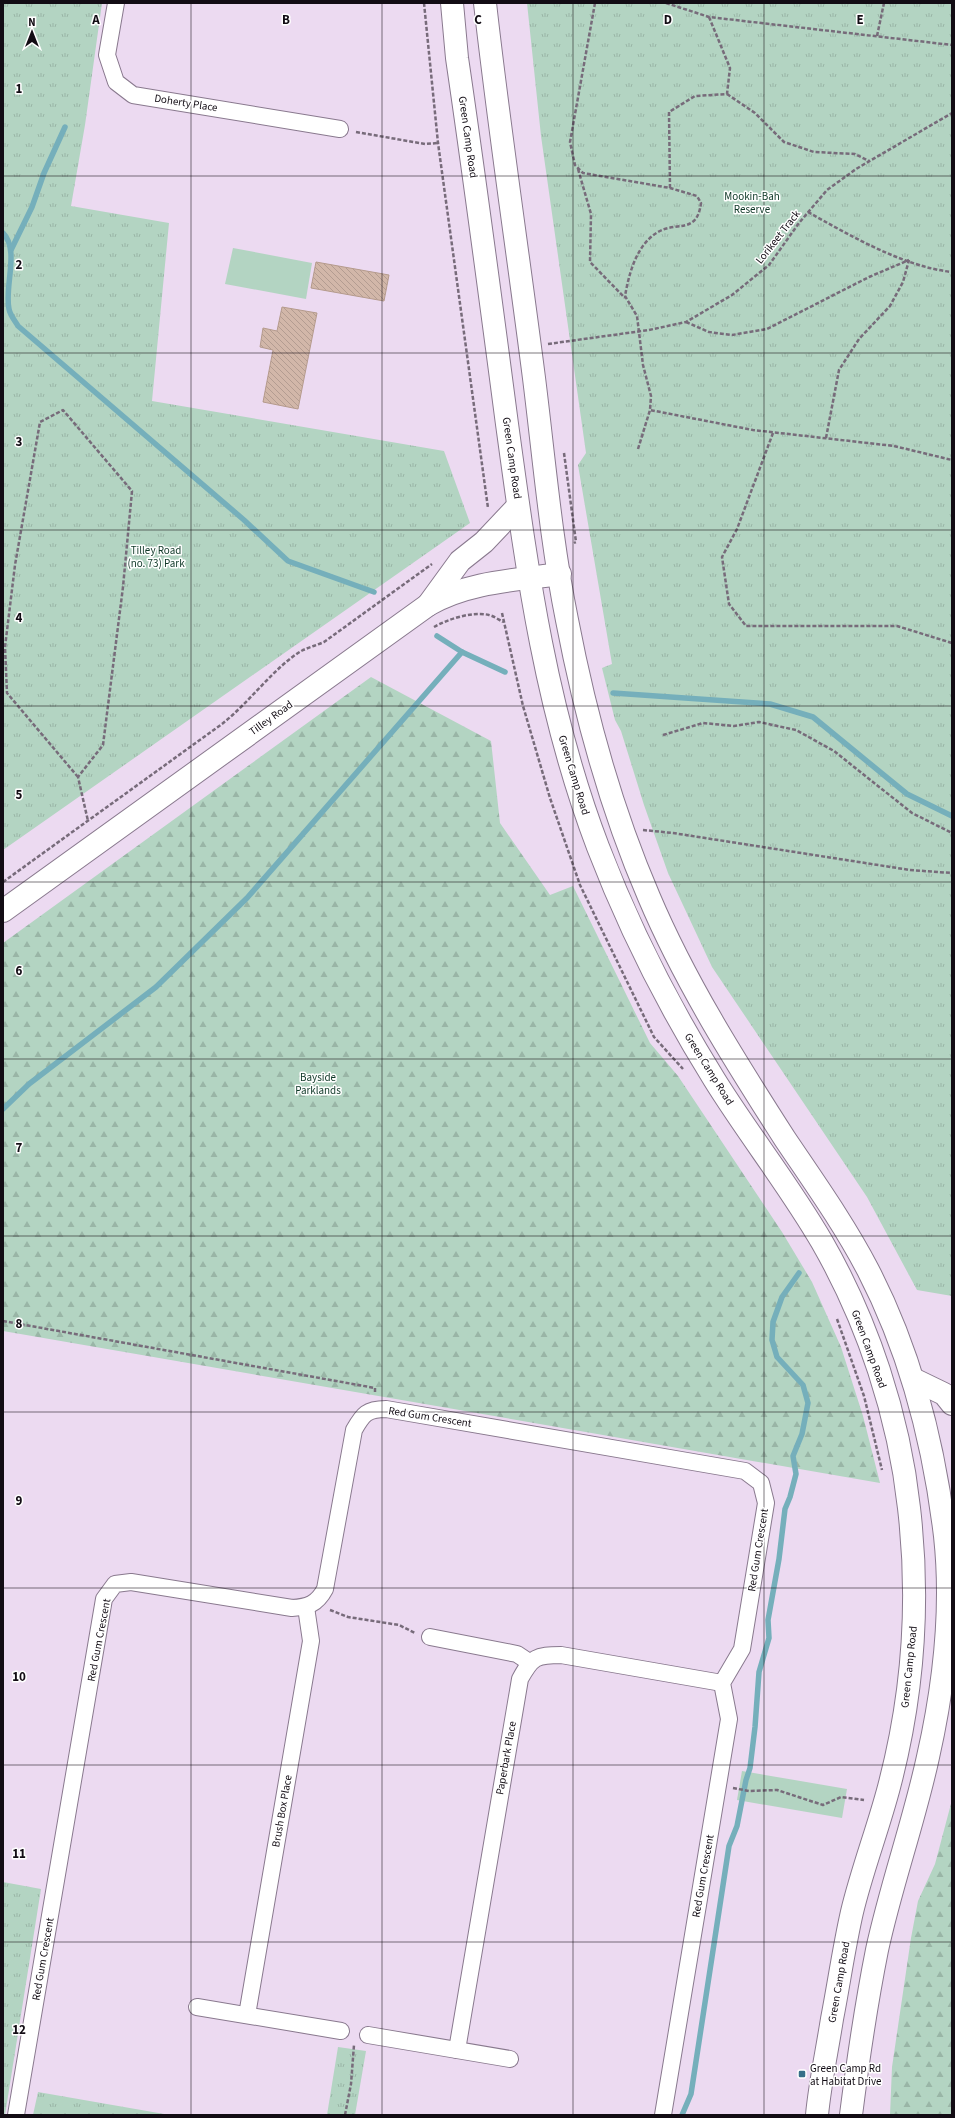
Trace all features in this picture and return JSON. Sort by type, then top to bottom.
[{"type":"main road","name":"Green Camp Road","points":[[452,3],[457,58],[528,578],[546,673],[575,781],[598,847],[632,929],[662,990],[717,1084],[822,1242],[843,1284],[872,1352],[886,1396],[896,1431],[906,1486],[915,1590],[909,1687],[888,1790],[852,1911],[816,2115]]},
{"type":"main road","points":[[485,3],[566,616],[580,682],[597,747],[624,834],[649,898],[678,959],[716,1030],[843,1226],[870,1274],[888,1313],[913,1379],[929,1437],[944,1480],[946,1503],[946,1597],[942,1674],[928,1759],[877,1948],[856,2071],[851,2115]]},
{"type":"main road","points":[[428,605],[460,560],[484,542],[518,506]]},
{"type":"main road","name":"Tilley Road","points":[[3,912],[428,605],[445,595],[467,588],[560,574]]},
{"type":"main road","points":[[913,1379],[944,1394],[952,1404]]},
{"type":"main road","points":[[906,1486],[944,1480]]},
{"type":"main road","points":[[909,1507],[946,1503]]},
{"type":"street","name":"Doherty Place","points":[[116,3],[107,55],[116,82],[133,94],[340,129]]},
{"type":"street","name":"Red Gum Crescent","points":[[16,2115],[104,1599],[115,1584],[131,1582],[292,1608],[306,1608],[319,1600],[325,1589],[354,1430],[363,1415],[375,1410],[394,1411],[745,1471],[761,1483],[766,1503],[742,1649],[722,1683],[729,1719],[663,2115]]},
{"type":"street","name":"Brush Box Place","points":[[247,2015],[311,1641],[306,1608]]},
{"type":"street","points":[[430,1637],[517,1654],[529,1662],[543,1655],[561,1655],[722,1683]]},
{"type":"street","name":"Paperbark Place","points":[[457,2050],[520,1679],[529,1662]]},
{"type":"street","points":[[197,2007],[341,2031]]},
{"type":"street","points":[[361,2038],[457,2050],[510,2059]]},
{"type":"path","points":[[424,3],[438,143],[488,503],[488,513]]},
{"type":"path","points":[[595,3],[570,142],[575,165],[583,173],[670,188],[697,196],[701,203],[700,213],[694,221],[683,227],[658,232],[642,246],[629,273],[625,296],[627,300]]},
{"type":"path","points":[[666,3],[709,17],[952,45]]},
{"type":"path","points":[[877,36],[884,3]]},
{"type":"path","points":[[709,17],[730,68],[728,94]]},
{"type":"path","points":[[670,188],[669,112],[695,96],[728,94],[755,113],[784,142],[814,152],[855,154],[869,161]]},
{"type":"path","name":"Lorikeet Track","points":[[530,346],[638,332],[686,322],[732,295],[769,265],[808,212],[827,190],[869,161],[952,113]]},
{"type":"path","points":[[340,129],[425,144],[438,143]]},
{"type":"path","points":[[578,168],[591,214],[590,262],[627,300],[637,316],[643,365],[651,396],[650,410],[638,449]]},
{"type":"path","points":[[808,212],[871,246],[939,270],[952,272]]},
{"type":"path","points":[[686,322],[708,332],[732,335],[767,329],[869,277],[909,260]]},
{"type":"path","points":[[826,438],[839,370],[859,340],[890,306],[903,282],[909,260]]},
{"type":"path","points":[[78,777],[103,745],[123,587],[132,491],[63,410],[40,422],[15,565],[5,646],[7,693],[78,777],[88,821],[101,842]]},
{"type":"path","points":[[650,410],[773,433],[894,446],[952,460]]},
{"type":"path","points":[[773,433],[737,529],[722,557],[728,604],[746,626],[794,628],[897,626],[952,643]]},
{"type":"path","points":[[565,453],[576,542],[570,544]]},
{"type":"path","points":[[3,882],[234,715],[286,663],[303,650],[324,642],[437,560]]},
{"type":"path","points":[[432,628],[455,618],[476,615],[489,615],[504,622]]},
{"type":"path","points":[[663,735],[703,723],[734,726],[759,722],[796,730],[834,750],[912,813],[952,833]]},
{"type":"path","points":[[624,834],[647,829],[910,870],[952,873]]},
{"type":"path","points":[[3,1321],[375,1388],[375,1410]]},
{"type":"path","points":[[306,1608],[330,1610],[348,1617],[399,1625],[414,1633],[430,1637]]},
{"type":"path","points":[[735,1789],[749,1791],[777,1790],[823,1805],[841,1797],[864,1800]]},
{"type":"path","points":[[345,2115],[361,2038]]},
{"type":"green space","name":"Tilley Road (no. 73) Park","points":[[3,3],[102,3],[85,125],[71,206],[169,223],[152,401],[444,451],[470,523],[3,850]]},
{"type":"green space","name":"Mookin-Bah Reserve","points":[[527,3],[952,3],[952,1296],[917,1290],[867,1197],[712,967],[668,873],[644,805],[621,731],[615,720],[602,668],[612,664],[578,465],[586,453],[541,136]]},
{"type":"green space","points":[[233,248],[312,263],[306,299],[225,284]]},
{"type":"green space","name":"Bayside Parklands","points":[[371,677],[491,741],[500,823],[550,895],[573,886],[650,1043],[678,1076],[782,1232],[812,1282],[841,1347],[863,1416],[880,1483],[3,1331],[3,943]]},
{"type":"green space","points":[[742,1771],[847,1789],[842,1818],[737,1800]]},
{"type":"green space","points":[[952,1800],[952,2115],[890,2115],[892,2067],[918,1901],[935,1864]]},
{"type":"green space","points":[[3,1882],[41,1889],[5,2115],[3,2115]]},
{"type":"green space","points":[[338,2047],[366,2051],[355,2115],[327,2115]]},
{"type":"green space","points":[[38,2092],[170,2115],[33,2115]]},
{"type":"building","points":[[316,262],[389,275],[384,301],[311,288]]},
{"type":"building","points":[[282,307],[317,313],[298,409],[263,402],[273,350],[260,347],[263,328],[277,331]]},
{"type":"waterway","points":[[11,250],[32,207],[44,173],[65,127]]},
{"type":"waterway","points":[[3,233],[8,240],[11,259],[8,290],[9,309],[11,316],[18,326],[244,520],[288,561],[374,592]]},
{"type":"waterway","points":[[437,636],[462,652],[505,672]]},
{"type":"waterway","points":[[3,1109],[29,1084],[156,987],[247,898],[462,652]]},
{"type":"waterway","points":[[613,693],[770,704],[813,717],[907,794],[952,816]]},
{"type":"waterway","points":[[682,2115],[691,2094],[729,1846],[737,1826],[746,1780],[750,1768],[759,1672],[769,1638],[768,1620],[779,1559],[785,1509],[796,1474],[793,1456],[802,1434],[808,1403],[803,1385],[777,1357],[772,1340],[773,1322],[782,1297],[799,1273]]},
{"type":"place","name":"Green Camp Rd at Habitat Drive","points":[[802,2074]]}]
